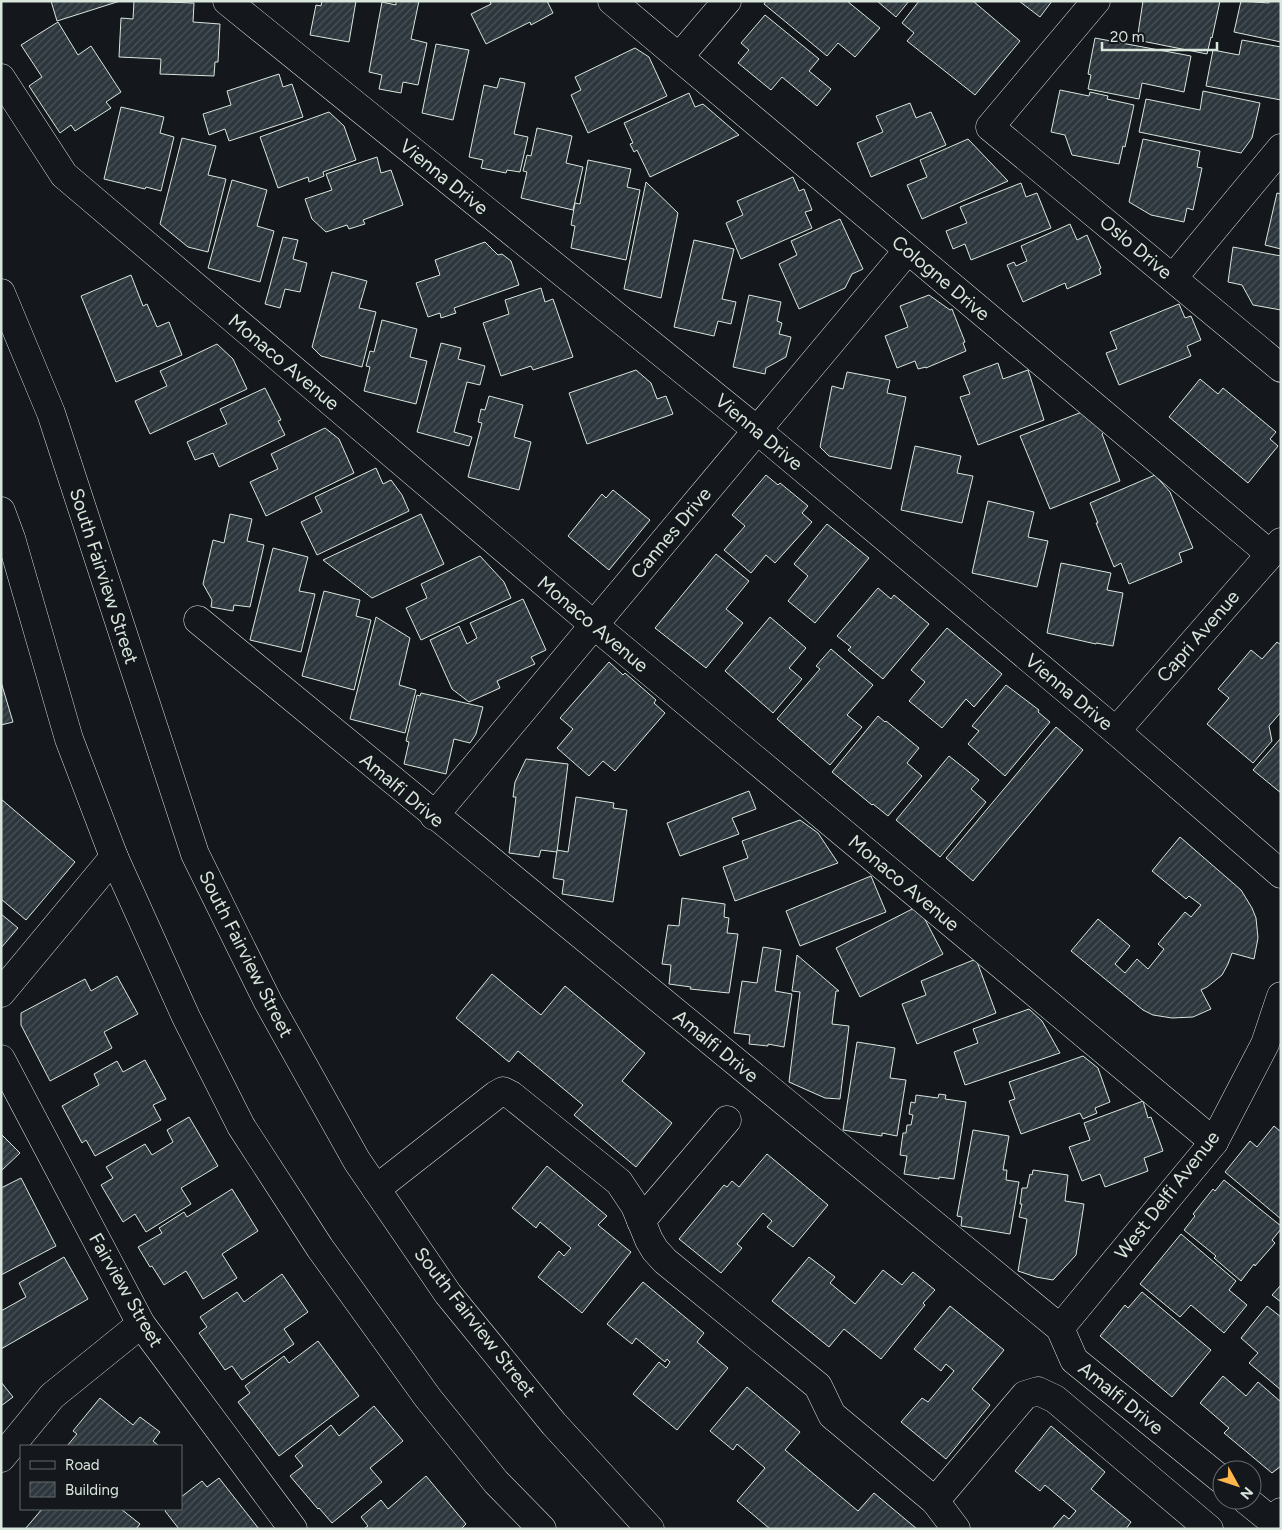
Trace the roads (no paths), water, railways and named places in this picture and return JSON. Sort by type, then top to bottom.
[{"type":"street","name":"Vienna Drive","points":[[227,1],[758,430],[1116,731],[1281,874]]},
{"type":"street","name":"Cologne Drive","points":[[612,1],[908,250],[1276,548]]},
{"type":"street","points":[[679,58],[727,1]]},
{"type":"street","name":"Oslo Drive","points":[[1096,1],[990,127],[1281,368]]},
{"type":"street","name":"Monaco Avenue","points":[[1,78],[64,175],[594,625],[1214,1142]]},
{"type":"street","points":[[1173,278],[1281,148]]},
{"type":"street","name":"Cannes Drive","points":[[434,816],[908,250]]},
{"type":"street","name":"South Fairview Street","points":[[1,293],[51,413],[195,854],[268,1002],[357,1161],[454,1302],[554,1424],[650,1529]]},
{"type":"street","points":[[1,510],[11,538],[69,739],[114,857],[186,1017],[241,1126],[320,1248],[428,1398],[496,1482],[542,1529]]},
{"type":"street","name":"Capri Avenue","points":[[1116,731],[1276,548]]},
{"type":"street","name":"Amalfi Drive","points":[[198,620],[434,816],[1060,1328],[1074,1360],[1212,1472]]},
{"type":"street","points":[[1,994],[114,857]]},
{"type":"street","name":"West Delfi Avenue","points":[[1060,1328],[1214,1142],[1273,1046],[1281,996]]},
{"type":"street","name":"Fairview Street","points":[[1,1059],[141,1324],[294,1529]]},
{"type":"street","points":[[376,1189],[496,1095],[504,1091],[511,1095],[619,1182],[635,1206],[655,1250],[818,1386],[832,1415],[935,1501],[956,1529]]},
{"type":"street","points":[[641,1221],[727,1120]]},
{"type":"street","points":[[1,1458],[52,1396],[141,1324]]},
{"type":"street","points":[[935,1501],[1025,1395],[1038,1391],[1055,1399],[1209,1529]]},
{"type":"street","points":[[1258,1510],[1272,1522],[1281,1512]]}]
